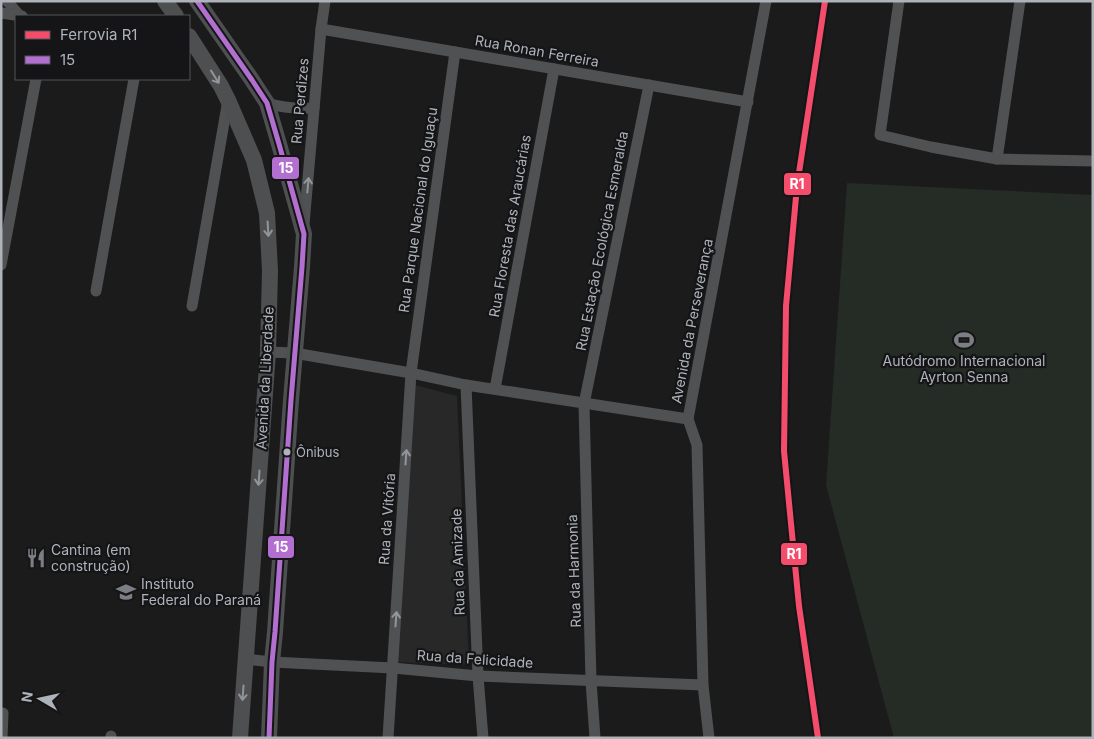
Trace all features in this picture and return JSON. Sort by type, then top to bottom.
[{"type":"street","points":[[7,1],[20,15]]},
{"type":"street","points":[[165,1],[175,15]]},
{"type":"street","name":"Avenida da Liberdade","points":[[197,1],[267,103],[304,234],[272,662],[269,738]]},
{"type":"street","name":"Rua Perdizes","points":[[304,234],[325,1]]},
{"type":"street","name":"Avenida da Perseverança","points":[[709,738],[703,685],[697,445],[688,419],[766,1]]},
{"type":"street","points":[[899,1],[880,135],[930,147],[997,158],[1093,161]]},
{"type":"street","points":[[997,158],[1020,1]]},
{"type":"street","points":[[1,13],[15,15]]},
{"type":"street","name":"Rua Ronan Ferreira","points":[[321,29],[748,102]]},
{"type":"street","name":"Avenida da Liberdade","points":[[194,49],[221,86],[228,100],[254,160],[267,213],[270,271],[268,352],[240,738]]},
{"type":"street","name":"Rua Parque Nacional do Iguaçu","points":[[411,372],[455,52]]},
{"type":"street","name":"Rua Floresta das Araucárias","points":[[495,389],[554,69]]},
{"type":"street","points":[[1,265],[36,80]]},
{"type":"street","points":[[96,291],[134,80]]},
{"type":"street","name":"Rua Estação Ecológica Esmeralda","points":[[584,404],[649,85]]},
{"type":"street","points":[[192,306],[228,100]]},
{"type":"street","points":[[267,103],[289,108],[314,108]]},
{"type":"street","points":[[268,352],[294,352],[411,372],[466,385],[688,419]]},
{"type":"street","name":"Rua da Vitória","points":[[388,738],[411,372]]},
{"type":"street","name":"Rua da Amizade","points":[[466,385],[478,676],[483,738]]},
{"type":"street","name":"Rua da Harmonia","points":[[584,404],[591,681],[595,738]]},
{"type":"street","name":"Rua da Felicidade","points":[[246,659],[393,668],[478,676],[703,685]]},
{"type":"street","points":[[2,738],[3,713]]},
{"type":"shaded area","name":"Autódromo Internacional Ayrton Senna","points":[[847,183],[1093,195],[1093,738],[894,738],[826,485]]},
{"type":"shaded area","points":[[415,385],[457,396],[469,665],[397,662]]},
{"type":"rail line","name":"R1","points":[[818,738],[799,606],[784,451],[786,306],[797,186],[825,1]]},
{"type":"transit line","name":"15","points":[[197,1],[267,103],[304,234],[272,662],[269,738]]},
{"type":"place","name":"Autódromo Internacional Ayrton Senna","points":[[964,340]]},
{"type":"place","name":"Ônibus","points":[[287,452]]},
{"type":"place","name":"Cantina (em construção)","points":[[36,558]]},
{"type":"place","name":"Instituto Federal do Paraná","points":[[126,592]]}]
